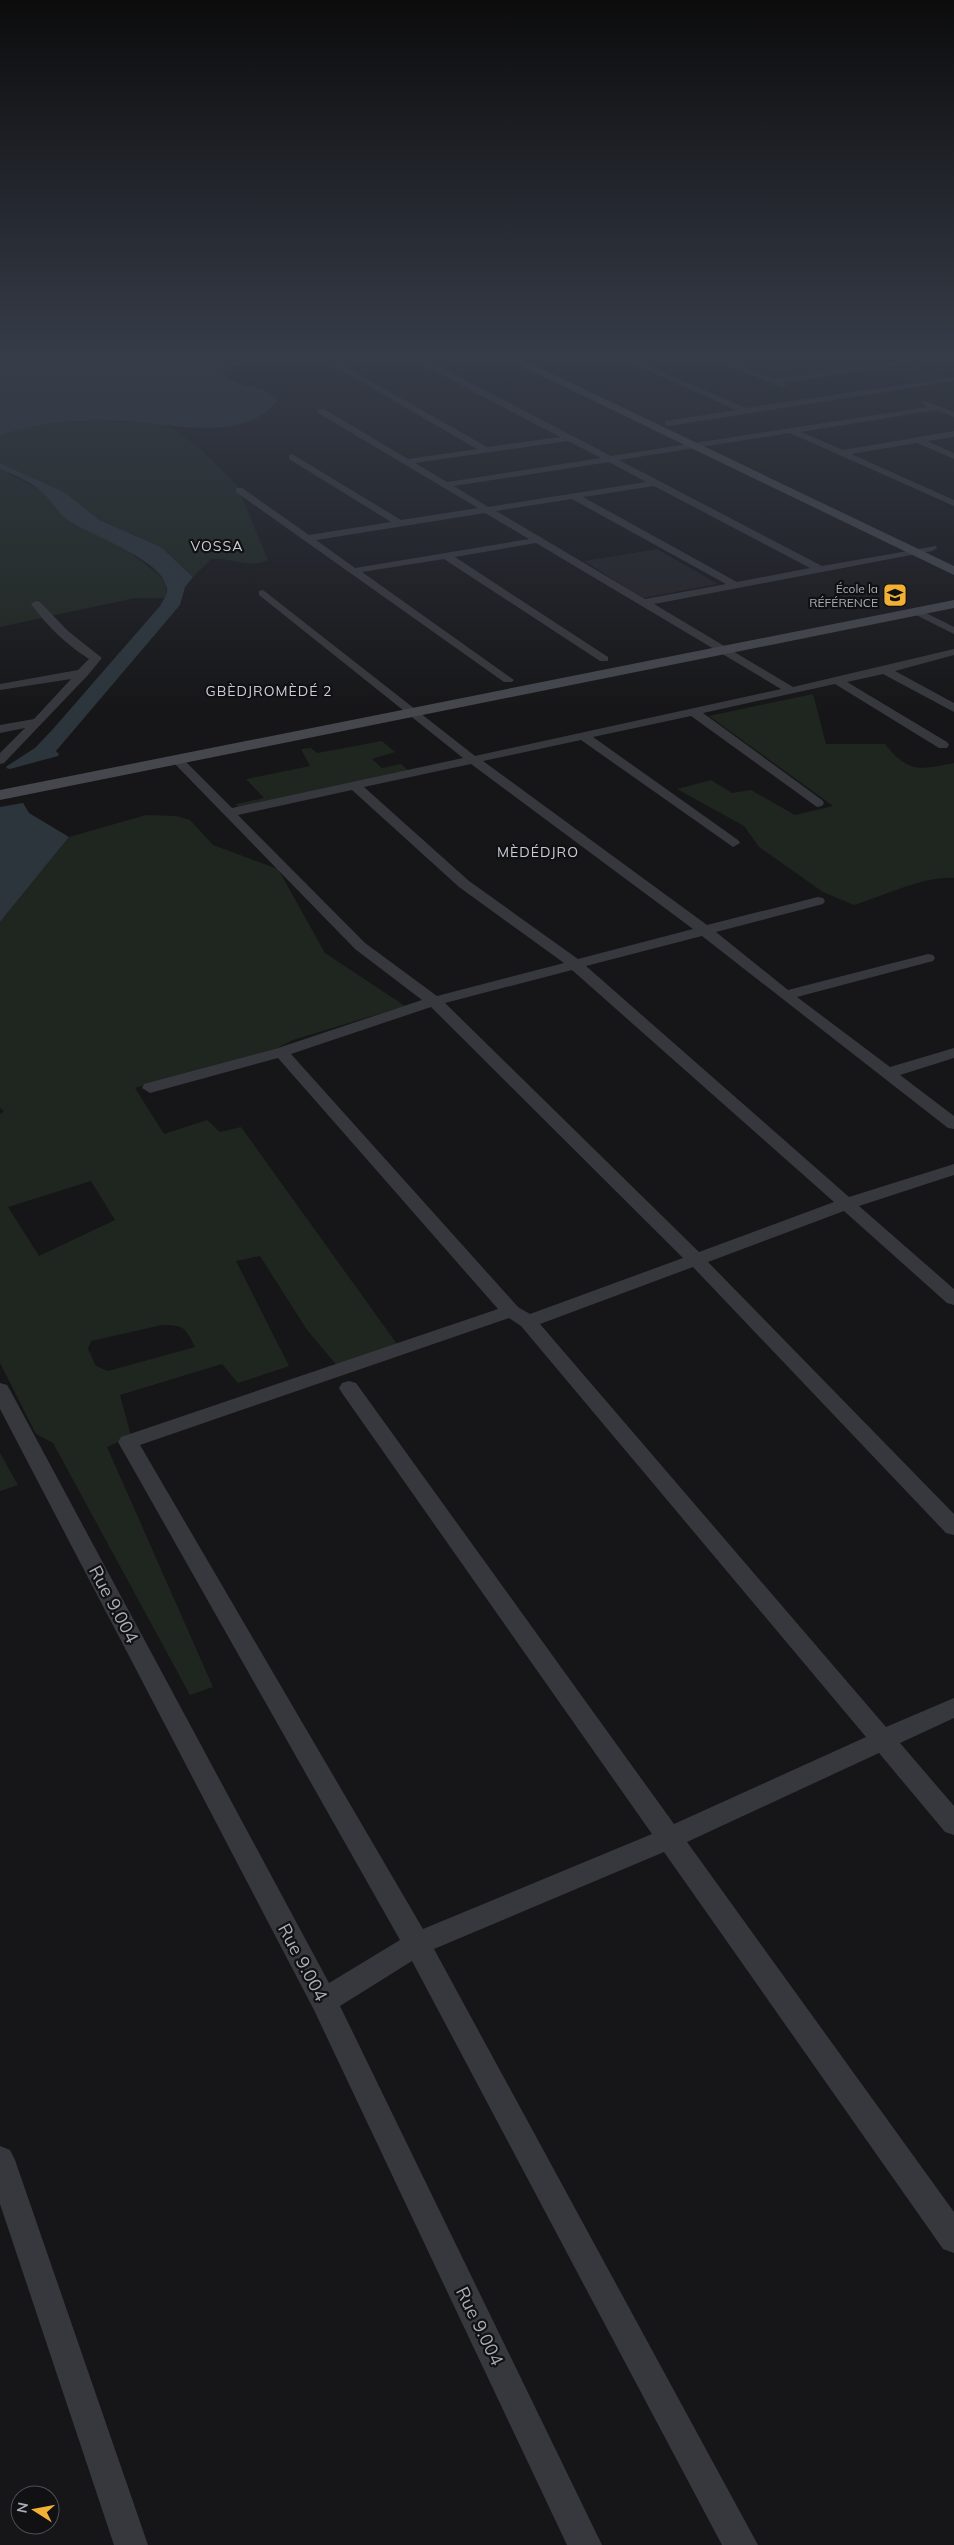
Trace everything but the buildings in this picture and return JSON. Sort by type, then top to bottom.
[{"type":"main road","points":[[754,475],[954,571]]},
{"type":"main road","points":[[778,475],[954,559]]},
{"type":"main road","points":[[68,765],[401,702],[604,659],[954,592]]},
{"type":"main road","points":[[0,795],[954,604]]},
{"type":"street","points":[[321,475],[399,523]]},
{"type":"street","points":[[428,475],[792,691]]},
{"type":"street","points":[[445,485],[513,475]]},
{"type":"street","points":[[640,475],[820,569]]},
{"type":"street","points":[[891,475],[954,503]]},
{"type":"street","points":[[307,538],[654,482]]},
{"type":"street","points":[[239,490],[508,680]]},
{"type":"street","points":[[574,496],[735,585]]},
{"type":"street","points":[[353,571],[538,540]]},
{"type":"street","points":[[643,603],[932,548]]},
{"type":"street","points":[[447,556],[604,659]]},
{"type":"street","points":[[263,593],[473,760],[704,930],[785,995],[954,1124]]},
{"type":"street","points":[[0,760],[38,722],[96,658],[87,653],[50,621],[36,604]]},
{"type":"street","points":[[916,611],[954,631]]},
{"type":"street","points":[[229,813],[838,681],[954,652]]},
{"type":"street","points":[[885,670],[954,708]]},
{"type":"street","points":[[0,687],[84,673]]},
{"type":"street","points":[[838,681],[943,744]]},
{"type":"street","points":[[694,712],[817,803]]},
{"type":"street","points":[[0,729],[38,722]]},
{"type":"street","points":[[583,736],[733,843]]},
{"type":"street","points":[[177,760],[360,946],[434,1001],[695,1259],[954,1527]]},
{"type":"street","points":[[355,786],[464,884],[575,964],[954,1299]]},
{"type":"street","points":[[150,1088],[280,1052],[434,1001],[818,901]]},
{"type":"street","points":[[785,995],[928,958]]},
{"type":"street","points":[[280,1052],[519,1316],[954,1824]]},
{"type":"street","points":[[888,1073],[954,1053]]},
{"type":"street","points":[[741,2545],[417,1944],[128,1442],[695,1259],[846,1204],[954,1169]]},
{"type":"street","points":[[349,1388],[954,2238]]},
{"type":"street","name":"Rue 9.004","points":[[0,1390],[324,2000],[584,2545]]},
{"type":"street","points":[[324,2000],[417,1944],[670,1838],[954,1707]]},
{"type":"street","points":[[0,2160],[131,2545]]},
{"type":"shaded area","points":[[0,475],[11,475],[43,492],[66,519],[123,547],[159,575],[166,583],[166,598],[135,598],[0,627]]},
{"type":"shaded area","points":[[13,475],[26,475],[66,493],[99,520],[161,547],[193,577],[185,587],[180,605],[56,751],[59,754],[58,756],[10,769],[6,768],[7,766],[35,748],[53,729],[160,606],[167,591],[161,575],[151,566],[123,548],[69,521],[62,516],[39,489]]},
{"type":"shaded area","points":[[26,475],[227,475],[237,485],[268,560],[246,563],[211,559],[193,577],[161,547],[99,520],[66,493]]},
{"type":"shaded area","points":[[657,549],[718,584],[643,598],[584,561]]},
{"type":"shaded area","points":[[813,694],[826,744],[885,744],[901,760],[915,767],[923,768],[954,763],[954,878],[942,878],[917,883],[854,905],[823,892],[759,847],[744,826],[677,789],[711,780],[732,793],[751,790],[795,815],[833,806],[709,716]]},
{"type":"shaded area","points":[[382,741],[395,752],[372,759],[382,768],[401,764],[409,771],[238,808],[236,804],[264,798],[246,779],[310,766],[301,749],[311,748],[317,753]]},
{"type":"shaded area","points":[[23,803],[29,813],[69,837],[0,922],[0,807]]},
{"type":"shaded area","points":[[146,815],[176,816],[190,820],[213,845],[278,869],[325,953],[405,1006],[293,1040],[275,1049],[135,1088],[164,1134],[207,1120],[220,1132],[241,1127],[402,1351],[344,1374],[307,1330],[260,1256],[236,1261],[289,1366],[238,1383],[222,1364],[120,1395],[131,1436],[107,1447],[213,1687],[190,1695],[53,1443],[36,1434],[0,1363],[0,1114],[4,1111],[0,1108],[0,922],[69,837]],"holes":[[[91,1181],[115,1220],[39,1256],[8,1207]],[[162,1325],[183,1328],[195,1347],[108,1371],[96,1366],[88,1349],[91,1341]]]},
{"type":"shaded area","points":[[0,1453],[18,1485],[0,1491]]},
{"type":"place","name":"École la RÉFÉRENCE","points":[[895,595]]},
{"type":"district","name":"VOSSA","points":[[217,546]]},
{"type":"district","name":"GBÈDJROMÈDÉ 2","points":[[269,691]]},
{"type":"district","name":"MÈDÉDJRO","points":[[538,852]]}]
